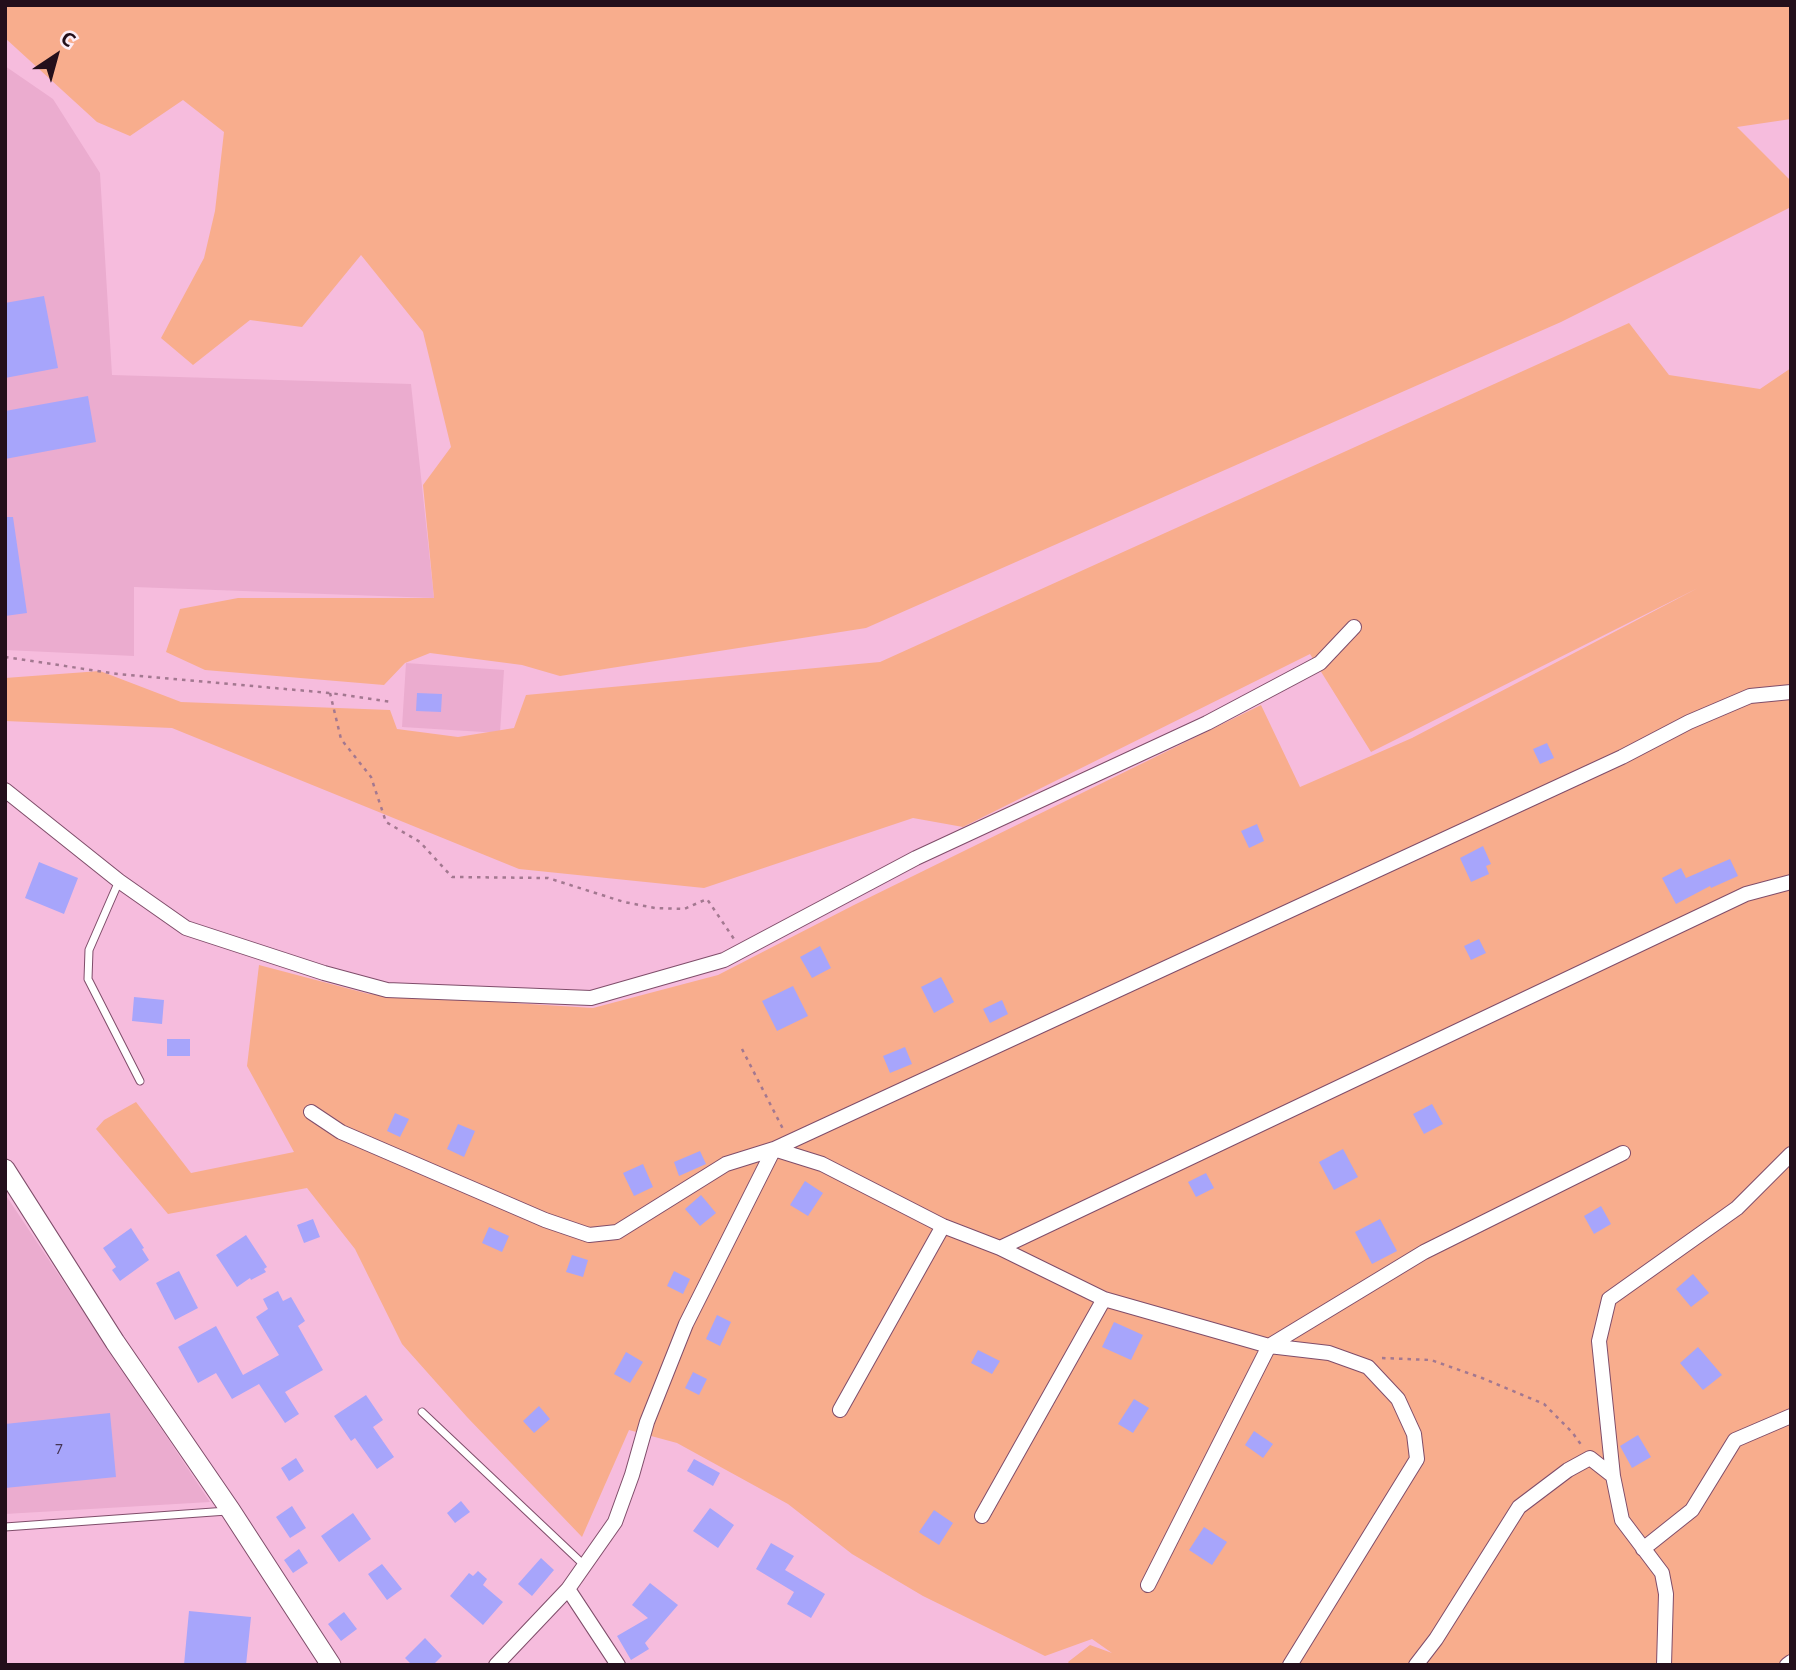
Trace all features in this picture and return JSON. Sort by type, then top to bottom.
[{"type":"street","points":[[5,790],[118,881],[186,928],[324,973],[387,990],[591,998],[724,960],[916,858],[1229,711],[1320,663],[1354,627]]},
{"type":"street","points":[[311,1112],[341,1132],[545,1220],[589,1236],[617,1232],[726,1164],[774,1149],[1609,763],[1689,722],[1749,696],[1791,692]]},
{"type":"street","points":[[1000,1248],[1746,894],[1791,882]]},
{"type":"street","points":[[774,1149],[822,1164],[943,1226],[1000,1248],[1104,1299],[1269,1346],[1329,1353],[1368,1367],[1398,1399],[1414,1434],[1417,1458],[1290,1665]]},
{"type":"street","points":[[496,1665],[568,1590],[614,1522],[632,1475],[647,1422],[686,1324],[774,1149]]},
{"type":"street","points":[[1148,1585],[1269,1346],[1423,1252],[1623,1153]]},
{"type":"street","points":[[1664,1665],[1666,1594],[1662,1573],[1622,1520],[1612,1476],[1599,1341],[1609,1299],[1737,1208],[1791,1154]]},
{"type":"street","points":[[5,1169],[115,1342],[231,1511],[331,1665]]},
{"type":"street","points":[[840,1410],[943,1226]]},
{"type":"street","points":[[982,1516],[1104,1299]]},
{"type":"street","points":[[1643,1549],[1692,1510],[1735,1440],[1791,1416]]},
{"type":"street","points":[[1416,1665],[1436,1639],[1520,1507],[1568,1470],[1590,1458],[1612,1476]]},
{"type":"street","points":[[568,1590],[618,1665]]},
{"type":"lane","points":[[118,881],[89,950],[88,979],[140,1081]]},
{"type":"lane","points":[[422,1412],[584,1565]]},
{"type":"lane","points":[[5,1527],[231,1511]]},
{"type":"path","points":[[5,657],[118,674],[330,693],[392,702]]},
{"type":"path","points":[[330,693],[341,739],[372,777],[386,822],[420,842],[452,877],[548,878],[624,902],[655,908],[684,909],[707,899],[741,951]]},
{"type":"path","points":[[742,1049],[789,1142]]},
{"type":"path","points":[[1377,1358],[1431,1360],[1544,1404],[1572,1432],[1590,1458]]},
{"type":"shaded area","points":[[5,5],[1791,5],[1791,119],[1737,127],[1791,181],[1791,207],[1561,322],[866,628],[560,676],[522,665],[430,653],[405,663],[384,685],[205,670],[166,652],[180,609],[238,598],[434,598],[423,485],[451,447],[423,332],[361,255],[302,327],[250,320],[193,365],[161,338],[204,258],[215,211],[224,132],[183,100],[130,136],[97,122],[5,38]]},
{"type":"shaded area","points":[[5,66],[53,99],[100,173],[112,375],[411,384],[434,598],[134,587],[134,656],[5,650]]},
{"type":"shaded area","points":[[1629,323],[1669,375],[1760,389],[1791,368],[1791,1665],[1070,1665],[1068,1662],[1090,1645],[1112,1653],[1092,1639],[1045,1656],[923,1596],[852,1554],[788,1504],[677,1443],[629,1430],[582,1537],[467,1417],[402,1344],[355,1249],[307,1188],[168,1214],[96,1129],[104,1120],[136,1102],[191,1173],[294,1152],[247,1066],[259,965],[369,994],[593,1008],[718,975],[854,905],[1261,705],[1300,787],[1412,738],[1698,588],[1371,752],[1310,654],[963,827],[913,818],[704,888],[519,869],[172,728],[5,721],[5,678],[100,671],[181,702],[390,710],[397,729],[458,737],[514,728],[526,695],[880,662]]},
{"type":"shaded area","points":[[406,663],[504,670],[500,733],[402,727]]},
{"type":"shaded area","points":[[5,1194],[210,1502],[5,1514]]},
{"type":"building","points":[[44,296],[58,368],[5,378],[5,303]]},
{"type":"building","points":[[88,396],[96,442],[5,459],[5,411]]},
{"type":"building","points":[[5,517],[13,517],[27,613],[5,616]]},
{"type":"building","points":[[417,693],[442,694],[441,712],[416,711]]},
{"type":"building","points":[[1547,743],[1554,758],[1540,764],[1533,749]]},
{"type":"building","points":[[1257,824],[1264,841],[1249,848],[1241,831]]},
{"type":"building","points":[[1483,846],[1491,864],[1486,866],[1489,874],[1471,882],[1460,858]]},
{"type":"building","points":[[1730,859],[1738,876],[1711,888],[1710,886],[1676,904],[1662,878],[1681,868],[1686,878]]},
{"type":"building","points":[[39,862],[78,878],[64,914],[25,898]]},
{"type":"building","points":[[1479,939],[1486,953],[1471,960],[1464,946]]},
{"type":"building","points":[[820,946],[831,968],[812,978],[800,957]]},
{"type":"building","points":[[941,977],[954,1002],[934,1013],[921,987]]},
{"type":"building","points":[[793,986],[808,1016],[777,1031],[762,1001]]},
{"type":"building","points":[[134,997],[164,1000],[162,1024],[132,1021]]},
{"type":"building","points":[[1002,1000],[1008,1014],[990,1023],[983,1009]]},
{"type":"building","points":[[167,1039],[190,1039],[190,1056],[167,1056]]},
{"type":"building","points":[[905,1047],[912,1064],[890,1073],[883,1056]]},
{"type":"building","points":[[1432,1104],[1443,1124],[1424,1134],[1413,1114]]},
{"type":"building","points":[[395,1113],[409,1119],[400,1137],[387,1131]]},
{"type":"building","points":[[458,1124],[475,1131],[464,1157],[447,1149]]},
{"type":"building","points":[[1343,1149],[1358,1177],[1334,1190],[1319,1162]]},
{"type":"building","points":[[700,1151],[706,1164],[679,1176],[674,1162]]},
{"type":"building","points":[[643,1164],[653,1187],[634,1196],[623,1173]]},
{"type":"building","points":[[1206,1173],[1214,1188],[1196,1197],[1188,1182]]},
{"type":"building","points":[[805,1181],[823,1193],[808,1216],[790,1205]]},
{"type":"building","points":[[701,1195],[716,1213],[700,1226],[685,1209]]},
{"type":"building","points":[[1601,1206],[1611,1224],[1594,1234],[1584,1216]]},
{"type":"building","points":[[313,1219],[320,1237],[304,1243],[297,1225]]},
{"type":"building","points":[[1380,1219],[1397,1251],[1372,1264],[1355,1232]]},
{"type":"building","points":[[489,1227],[509,1236],[502,1252],[482,1243]]},
{"type":"building","points":[[131,1228],[149,1260],[120,1281],[112,1270],[116,1267],[103,1248]]},
{"type":"building","points":[[246,1235],[267,1267],[264,1269],[266,1272],[237,1287],[216,1255]]},
{"type":"building","points":[[572,1255],[588,1260],[583,1277],[566,1272]]},
{"type":"building","points":[[179,1271],[198,1308],[175,1320],[156,1283]]},
{"type":"building","points":[[674,1271],[690,1279],[683,1294],[667,1286]]},
{"type":"building","points":[[1693,1274],[1709,1293],[1691,1307],[1676,1289]]},
{"type":"building","points":[[278,1291],[283,1301],[291,1297],[305,1321],[298,1326],[323,1370],[285,1392],[299,1414],[285,1423],[259,1384],[232,1399],[216,1373],[198,1383],[178,1347],[216,1326],[243,1375],[279,1355],[256,1317],[268,1309],[263,1299]]},
{"type":"building","points":[[717,1315],[731,1322],[720,1346],[706,1339]]},
{"type":"building","points":[[1114,1322],[1143,1335],[1131,1360],[1102,1347]]},
{"type":"building","points":[[1698,1347],[1722,1375],[1703,1390],[1680,1363]]},
{"type":"building","points":[[978,1350],[1000,1361],[992,1374],[971,1363]]},
{"type":"building","points":[[626,1352],[643,1362],[630,1383],[614,1374]]},
{"type":"building","points":[[693,1372],[707,1379],[699,1395],[685,1388]]},
{"type":"building","points":[[366,1395],[383,1420],[373,1427],[394,1457],[377,1469],[355,1438],[351,1441],[334,1416]]},
{"type":"building","points":[[1134,1399],[1149,1408],[1133,1433],[1118,1424]]},
{"type":"building","points":[[539,1406],[550,1419],[534,1433],[523,1421]]},
{"type":"building","points":[[110,1413],[116,1477],[5,1488],[5,1424]]},
{"type":"building","points":[[1254,1431],[1273,1444],[1263,1458],[1245,1445]]},
{"type":"building","points":[[1638,1435],[1651,1457],[1632,1468],[1620,1446]]},
{"type":"building","points":[[296,1458],[304,1471],[289,1481],[281,1468]]},
{"type":"building","points":[[694,1459],[720,1473],[713,1486],[687,1471]]},
{"type":"building","points":[[461,1501],[470,1512],[455,1523],[447,1513]]},
{"type":"building","points":[[292,1506],[306,1528],[290,1538],[276,1517]]},
{"type":"building","points":[[710,1508],[734,1525],[718,1548],[693,1531]]},
{"type":"building","points":[[934,1510],[953,1523],[939,1545],[919,1532]]},
{"type":"building","points":[[353,1513],[371,1539],[339,1562],[321,1536]]},
{"type":"building","points":[[1204,1527],[1227,1542],[1212,1565],[1189,1550]]},
{"type":"building","points":[[771,1543],[794,1556],[785,1570],[825,1594],[811,1618],[787,1604],[794,1592],[756,1569]]},
{"type":"building","points":[[299,1549],[308,1563],[293,1573],[284,1560]]},
{"type":"building","points":[[541,1558],[554,1570],[532,1596],[518,1584]]},
{"type":"building","points":[[382,1564],[402,1589],[387,1600],[368,1574]]},
{"type":"building","points":[[478,1571],[487,1579],[483,1585],[503,1602],[483,1625],[450,1596],[469,1573],[473,1576]]},
{"type":"building","points":[[650,1583],[678,1605],[645,1643],[649,1649],[631,1660],[617,1636],[648,1618],[632,1605]]},
{"type":"building","points":[[189,1611],[251,1617],[246,1665],[184,1665]]},
{"type":"building","points":[[344,1612],[357,1629],[341,1641],[328,1624]]},
{"type":"building","points":[[425,1638],[442,1656],[433,1665],[412,1665],[405,1658]]}]
